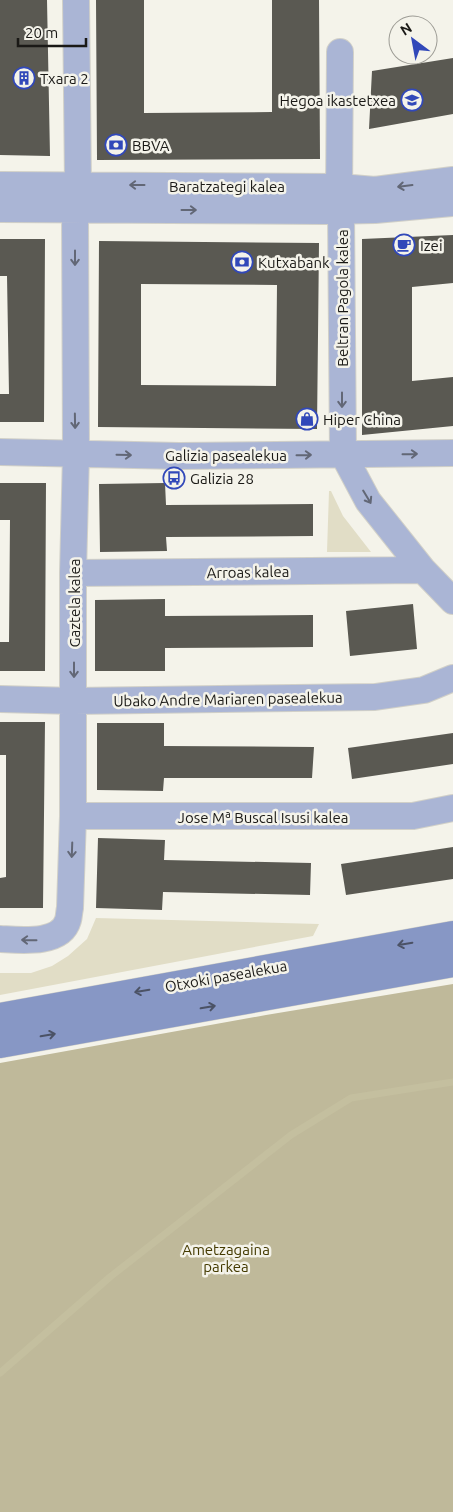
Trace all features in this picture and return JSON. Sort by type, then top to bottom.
[{"type":"main road","name":"Otxoki pasealekua","points":[[0,1017],[453,935]]},
{"type":"main road","name":"Otxoki pasealekua","points":[[0,1044],[453,963]]},
{"type":"street","name":"Gaztela kalea","points":[[0,939],[38,940],[57,935],[68,922],[73,816],[74,701],[76,0]]},
{"type":"street","name":"Beltran Pagola kalea","points":[[340,52],[344,454]]},
{"type":"street","name":"Baratzategi kalea","points":[[0,185],[76,197],[341,199],[375,190],[453,180]]},
{"type":"street","name":"Baratzategi kalea","points":[[0,209],[76,197]]},
{"type":"street","name":"Baratzategi kalea","points":[[341,199],[375,210],[453,204]]},
{"type":"street","name":"Galizia pasealekua","points":[[0,452],[178,456],[453,453]]},
{"type":"street","points":[[344,454],[368,501],[423,570],[453,601]]},
{"type":"street","name":"Arroas kalea","points":[[73,573],[423,570]]},
{"type":"street","name":"Ubako Andre Mariaren pasealekua","points":[[0,700],[74,701],[375,697],[424,690],[453,678]]},
{"type":"street","name":"Jose Mª Buscal Isusi kalea","points":[[73,816],[413,816],[453,808]]},
{"type":"shaded area","points":[[329,491],[331,491],[343,516],[371,552],[327,552]]},
{"type":"shaded area","points":[[96,918],[319,924],[313,936],[0,995],[0,973],[31,973],[52,966],[68,956],[87,939]]},
{"type":"green space","name":"Ametzagaina parkea","points":[[453,984],[453,1512],[0,1512],[0,1063],[266,1015]]},
{"type":"building","name":"Txara 2","points":[[0,0],[47,0],[50,156],[0,155]]},
{"type":"building","points":[[96,0],[144,0],[144,113],[272,112],[272,0],[319,0],[320,159],[97,160]]},
{"type":"building","points":[[453,58],[453,114],[369,129],[372,71],[409,65],[438,65],[438,60]]},
{"type":"building","points":[[453,235],[453,283],[412,287],[412,381],[453,377],[453,426],[362,435],[362,239]]},
{"type":"building","points":[[0,239],[45,239],[44,422],[0,422],[0,394],[9,394],[7,276],[0,276]]},
{"type":"building","points":[[99,241],[319,243],[317,429],[98,427]],"holes":[[[141,284],[277,285],[276,386],[141,385]]]},
{"type":"building","points":[[0,483],[46,483],[45,671],[0,671],[0,642],[9,642],[10,520],[0,520]]},
{"type":"building","points":[[165,483],[166,505],[313,504],[313,536],[166,537],[167,551],[100,552],[99,484]]},
{"type":"building","points":[[165,599],[165,616],[313,615],[313,647],[165,648],[165,671],[95,671],[95,600]]},
{"type":"building","points":[[413,604],[417,649],[350,656],[346,611]]},
{"type":"building","points":[[0,722],[45,722],[43,908],[0,908],[0,878],[6,877],[6,755],[0,755]]},
{"type":"building","points":[[97,723],[164,723],[164,746],[314,747],[312,778],[164,778],[163,791],[97,790]]},
{"type":"building","points":[[453,733],[453,764],[352,779],[348,748]]},
{"type":"building","points":[[98,838],[165,840],[164,860],[311,863],[310,895],[163,892],[162,910],[96,908]]},
{"type":"building","points":[[453,847],[453,879],[346,895],[341,864]]},
{"type":"waterway","points":[[0,1373],[110,1277],[291,1135],[351,1098],[453,1082]]},
{"type":"place","name":"Txara 2","points":[[24,78]]},
{"type":"place","name":"Hegoa ikastetxea","points":[[412,100]]},
{"type":"place","name":"BBVA","points":[[116,145]]},
{"type":"place","name":"Izei","points":[[404,245]]},
{"type":"place","name":"Kutxabank","points":[[242,262]]},
{"type":"place","name":"Hiper China","points":[[307,419]]},
{"type":"place","name":"Galizia 28","points":[[174,478]]}]
